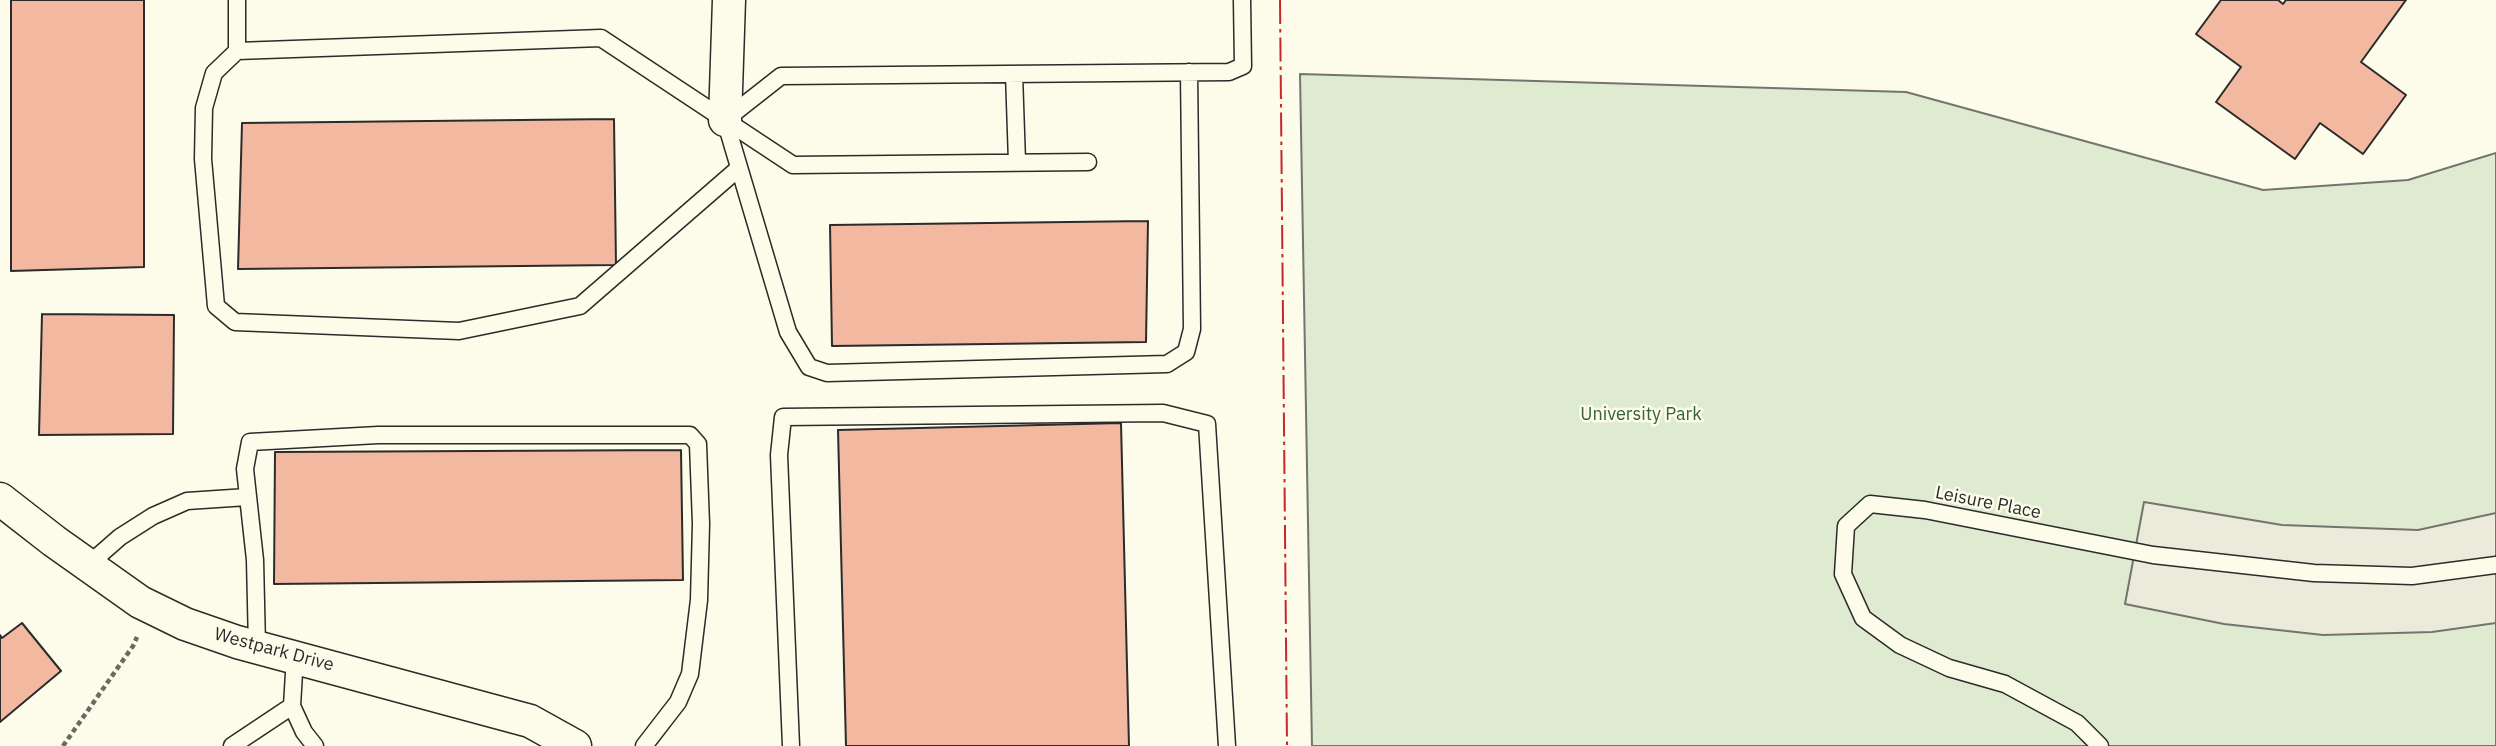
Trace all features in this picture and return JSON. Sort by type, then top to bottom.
[{"type":"street","points":[[725,120],[729,0]]},
{"type":"street","name":"Westpark Drive","points":[[0,499],[88,565],[150,607],[186,624],[530,721],[576,746]]},
{"type":"lane","points":[[237,0],[237,51]]},
{"type":"lane","points":[[725,120],[781,76],[1229,72],[1243,66],[1242,0]]},
{"type":"lane","points":[[739,168],[580,306],[459,331],[235,322],[216,306],[204,159],[204,108],[214,73],[237,51],[601,38],[793,165],[1088,162]]},
{"type":"lane","points":[[725,120],[788,332],[809,367],[827,373],[1167,364],[1186,352],[1192,329],[1189,72]]},
{"type":"lane","points":[[1014,74],[1017,162]]},
{"type":"lane","points":[[791,746],[779,455],[783,417],[1163,414],[1207,424],[1227,746]]},
{"type":"lane","points":[[257,646],[255,560],[245,469],[250,442],[378,435],[690,435],[698,444],[701,524],[699,600],[690,674],[678,702],[643,746]]},
{"type":"lane","points":[[88,565],[131,530],[153,516],[187,501],[247,498]]},
{"type":"lane","name":"Leisure Place","points":[[2099,746],[2077,723],[2005,684],[1949,668],[1900,645],[1863,618],[1843,574],[1846,526],[1870,504],[1925,510],[2153,555],[2314,573],[2412,576],[2496,565]]},
{"type":"lane","points":[[295,656],[292,706],[304,732],[315,746]]},
{"type":"lane","points":[[232,746],[292,706]]},
{"type":"path","points":[[63,746],[133,646],[150,607]]},
{"type":"green space","name":"University Park","points":[[1300,74],[1906,92],[2263,190],[2408,180],[2496,153],[2496,746],[1312,746]]},
{"type":"shaded area","points":[[2144,502],[2282,525],[2418,530],[2496,513],[2496,623],[2432,632],[2323,635],[2224,624],[2125,604]]},
{"type":"building","points":[[11,0],[144,0],[144,267],[11,271]]},
{"type":"building","points":[[2221,0],[2278,0],[2283,4],[2286,0],[2406,0],[2361,62],[2406,95],[2363,154],[2320,123],[2295,159],[2216,102],[2241,67],[2196,34]]},
{"type":"building","points":[[614,119],[616,265],[238,269],[242,123]]},
{"type":"building","points":[[1148,221],[1146,342],[832,346],[830,225]]},
{"type":"building","points":[[42,314],[174,315],[173,434],[39,435]]},
{"type":"building","points":[[1121,423],[1129,746],[846,746],[838,430]]},
{"type":"building","points":[[681,450],[683,580],[274,584],[275,452]]},
{"type":"building","points":[[22,623],[61,671],[0,722],[0,635],[2,638]]},
{"type":"power","points":[[1280,0],[1287,746]]}]
